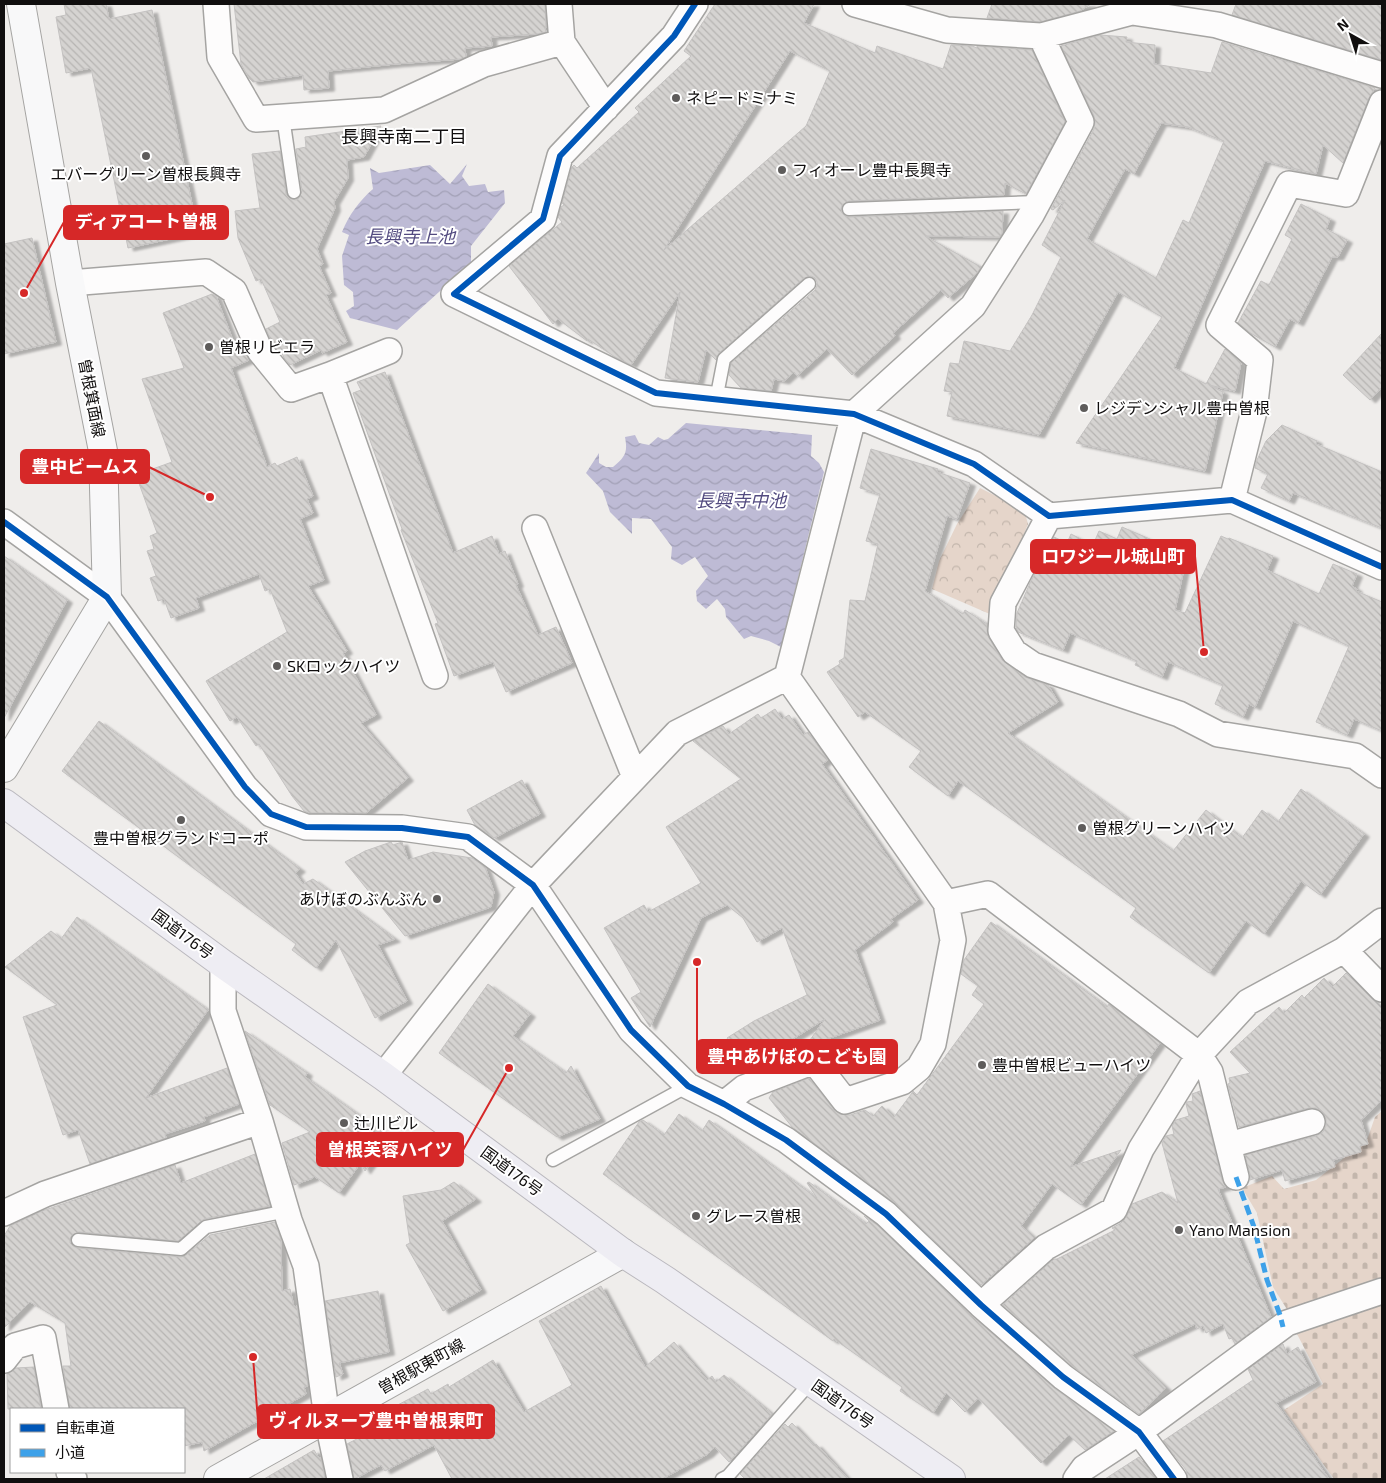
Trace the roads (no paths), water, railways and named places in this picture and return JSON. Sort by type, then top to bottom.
[{"type":"highway","name":"国道176号","points":[[4,804],[223,964],[383,1076],[623,1253],[665,1280],[951,1479]]},
{"type":"street","name":"曽根箕面線","points":[[21,4],[70,283],[103,451],[107,597]]},
{"type":"street","points":[[216,4],[220,57],[256,119],[384,110],[484,64],[562,42]]},
{"type":"street","points":[[559,4],[562,42],[606,108]]},
{"type":"street","points":[[695,4],[674,36],[560,156],[543,219],[454,294],[656,393],[854,414],[974,464],[1049,516],[1232,500],[1382,567]]},
{"type":"street","points":[[855,4],[948,30],[1041,36],[1133,8],[1217,25],[1382,75]]},
{"type":"street","points":[[383,1076],[534,885],[677,733],[787,677],[854,414],[972,306],[1031,215],[1081,122],[1041,36]]},
{"type":"street","points":[[1232,500],[1254,411],[1260,360],[1218,326],[1289,184],[1346,194],[1382,103]]},
{"type":"street","points":[[70,283],[206,272],[234,291],[260,350],[291,389],[388,351]]},
{"type":"street","points":[[330,375],[435,676]]},
{"type":"street","points":[[1049,516],[1004,603],[1001,632],[1014,652],[1033,666],[1179,714],[1218,734],[1355,756],[1382,775]]},
{"type":"street","points":[[4,522],[107,597],[245,787],[271,814],[306,828],[402,828],[468,837],[534,885],[632,1030],[688,1086],[724,1104],[786,1140],[886,1214],[980,1304],[1063,1377],[1139,1432],[1174,1479]]},
{"type":"street","points":[[535,528],[635,777]]},
{"type":"street","points":[[4,768],[107,597]]},
{"type":"street","points":[[724,1104],[744,1088],[814,1061],[845,1101],[902,1082],[919,1068],[933,1044],[952,940],[946,903],[787,677]]},
{"type":"street","points":[[946,903],[988,894],[1199,1055],[1210,1072],[1236,1177]]},
{"type":"street","points":[[980,1304],[1046,1247],[1114,1210],[1141,1149],[1199,1055],[1248,1002],[1344,950],[1382,921]]},
{"type":"street","points":[[1344,950],[1382,989]]},
{"type":"street","points":[[223,964],[223,1011],[306,1266],[328,1418],[340,1479]]},
{"type":"street","points":[[4,1213],[45,1194],[260,1121]]},
{"type":"street","points":[[1229,1145],[1312,1122]]},
{"type":"street","name":"曽根駅東町線","points":[[218,1479],[623,1253]]},
{"type":"street","points":[[1076,1479],[1084,1468],[1139,1432],[1287,1323],[1382,1291]]},
{"type":"street","points":[[4,1360],[15,1346],[43,1338],[56,1408]]},
{"type":"lane","points":[[283,117],[294,192]]},
{"type":"lane","points":[[849,209],[1038,202]]},
{"type":"lane","points":[[716,400],[724,360],[809,284]]},
{"type":"lane","points":[[553,1160],[688,1086]]},
{"type":"lane","points":[[78,1240],[181,1248],[206,1227],[287,1211]]},
{"type":"lane","points":[[722,1479],[728,1476],[811,1382]]},
{"type":"water","name":"長興寺上池","points":[[467,164],[462,176],[469,186],[485,184],[488,192],[504,190],[505,203],[471,246],[471,263],[397,330],[350,318],[346,311],[354,306],[353,292],[344,285],[342,256],[349,235],[342,232],[355,209],[373,189],[370,168],[379,173],[430,165],[450,184]]},
{"type":"water","name":"長興寺中池","points":[[686,423],[812,435],[811,456],[819,463],[824,472],[781,647],[769,641],[751,636],[744,639],[726,617],[725,609],[717,599],[706,609],[697,601],[696,591],[708,576],[695,557],[682,565],[671,559],[672,547],[651,519],[632,518],[632,534],[610,512],[603,491],[586,473],[599,453],[599,463],[606,467],[613,467],[625,454],[625,437],[635,435],[639,443],[649,445],[658,437],[664,440],[668,439]]},
{"type":"place","name":"ネピードミナミ","points":[[676,98]]},
{"type":"place","name":"エバーグリーン曽根長興寺","points":[[146,156]]},
{"type":"place","name":"フィオーレ豊中長興寺","points":[[782,170]]},
{"type":"place","name":"ディアコート曽根","points":[[24,293]]},
{"type":"place","name":"曽根リビエラ","points":[[209,347]]},
{"type":"place","name":"レジデンシャル豊中曽根","points":[[1084,408]]},
{"type":"place","name":"豊中ビームス","points":[[210,497]]},
{"type":"place","name":"ロワジール城山町","points":[[1204,652]]},
{"type":"place","name":"SKロックハイツ","points":[[277,666]]},
{"type":"place","name":"豊中曽根グランドコーポ","points":[[181,820]]},
{"type":"place","name":"曽根グリーンハイツ","points":[[1082,828]]},
{"type":"place","name":"あけぼのぶんぶん","points":[[437,899]]},
{"type":"place","name":"豊中あけぼのこども園","points":[[697,962]]},
{"type":"place","name":"豊中曽根ビューハイツ","points":[[982,1065]]},
{"type":"place","name":"曽根芙蓉ハイツ","points":[[509,1068]]},
{"type":"place","name":"辻川ビル","points":[[344,1123]]},
{"type":"place","name":"グレース曽根","points":[[696,1216]]},
{"type":"place","name":"Yano Mansion","points":[[1179,1230]]},
{"type":"place","name":"ヴィルヌーブ豊中曽根東町","points":[[253,1357]]},
{"type":"district","name":"長興寺南二丁目","points":[[404,137]]}]
